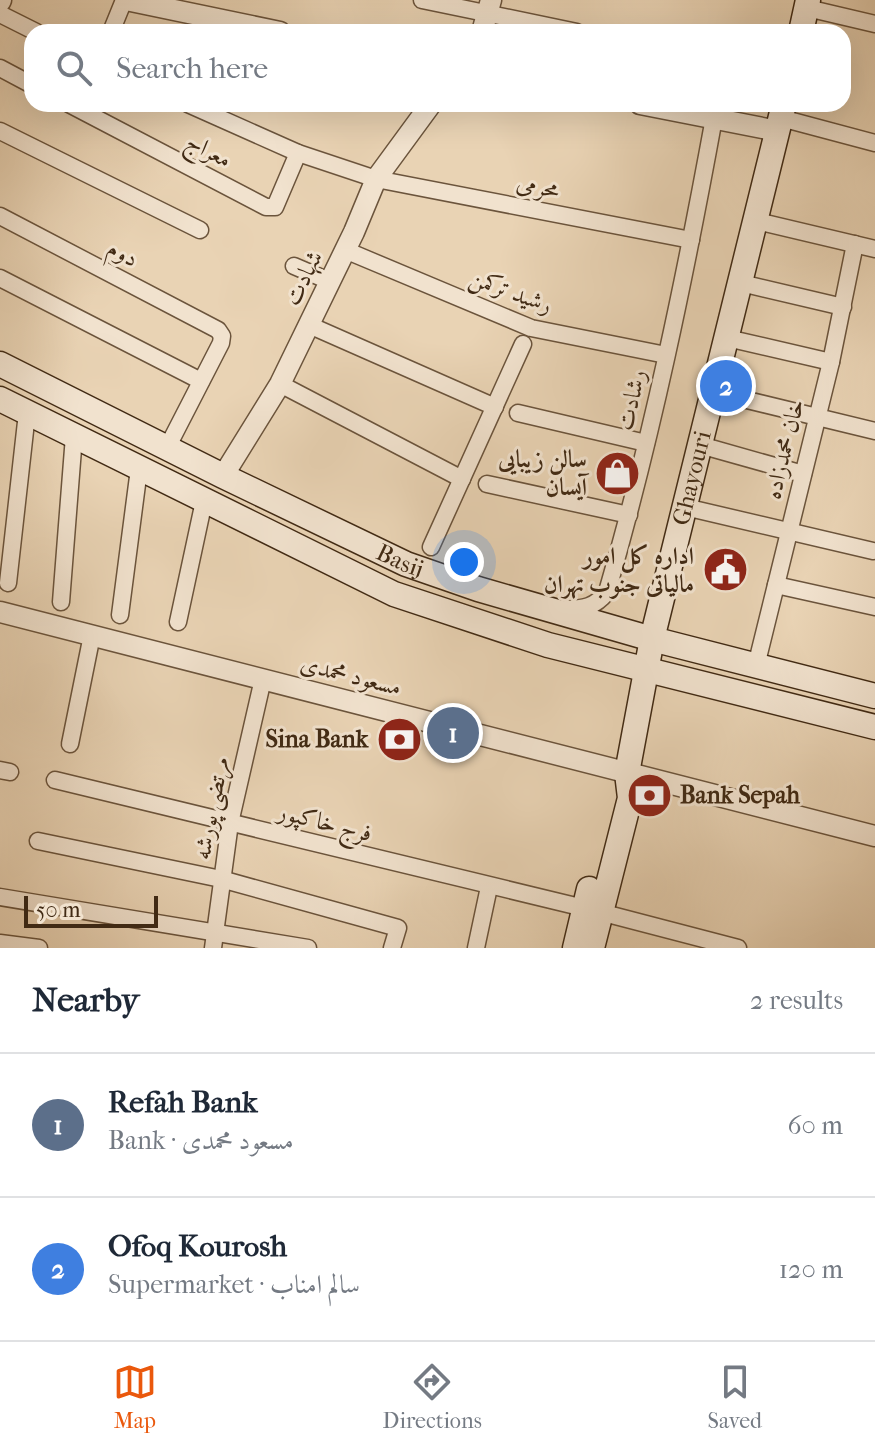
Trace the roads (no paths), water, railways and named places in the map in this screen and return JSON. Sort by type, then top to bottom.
[{"type":"main road","points":[[803,24],[808,4]]},
{"type":"main road","name":"Ghayouri","points":[[592,948],[592,910],[630,798],[627,773],[652,639],[781,118]]},
{"type":"main road","name":"Basij","points":[[0,364],[406,564],[513,600],[875,696]]},
{"type":"main road","name":"Basij","points":[[0,399],[394,594],[548,645],[875,727]]},
{"type":"main road","points":[[686,680],[695,650]]},
{"type":"main road","points":[[575,948],[592,910]]},
{"type":"street","points":[[114,24],[125,0],[241,24]]},
{"type":"street","points":[[422,0],[535,24]]},
{"type":"street","points":[[808,4],[875,24]]},
{"type":"street","points":[[0,14],[24,26]]},
{"type":"street","points":[[0,68],[24,81]]},
{"type":"street","name":"معراج","points":[[84,112],[266,207],[275,207],[280,199],[298,153]]},
{"type":"street","name":"محرمی","points":[[206,112],[298,153],[376,179],[691,240]]},
{"type":"street","name":"شهادت","points":[[223,476],[280,384],[376,179],[425,112]]},
{"type":"street","points":[[682,112],[714,118],[781,118],[875,143]]},
{"type":"street","name":"رشادت","points":[[513,600],[569,609],[587,608],[599,602],[607,592],[629,515],[666,355],[714,118]]},
{"type":"street","points":[[0,131],[200,230]]},
{"type":"street","name":"دوم","points":[[0,216],[218,330],[222,336],[221,343],[201,381]]},
{"type":"street","points":[[757,221],[875,249]]},
{"type":"street","name":"خان محمدزاده","points":[[756,666],[831,362],[855,244]]},
{"type":"street","name":"رشید ترکمن","points":[[345,250],[531,328],[666,355]]},
{"type":"street","points":[[294,266],[329,281]]},
{"type":"street","points":[[0,278],[201,381],[167,448]]},
{"type":"street","points":[[741,283],[843,307]]},
{"type":"street","points":[[309,325],[495,407]]},
{"type":"street","points":[[727,338],[831,362]]},
{"type":"street","points":[[431,547],[523,344]]},
{"type":"street","points":[[280,384],[462,479]]},
{"type":"street","points":[[714,392],[875,431]]},
{"type":"street","points":[[8,583],[27,413]]},
{"type":"street","points":[[518,413],[646,443]]},
{"type":"street","points":[[61,602],[74,436]]},
{"type":"street","points":[[700,445],[803,474]]},
{"type":"street","points":[[120,615],[139,469]]},
{"type":"street","points":[[487,484],[629,515]]},
{"type":"street","points":[[178,622],[204,501]]},
{"type":"street","points":[[685,507],[873,551]]},
{"type":"street","points":[[776,585],[875,607]]},
{"type":"street","name":"مسعود محمدی","points":[[0,612],[875,836]]},
{"type":"street","points":[[70,744],[92,635]]},
{"type":"street","name":"مرتضی پورشه","points":[[214,941],[230,823],[263,679]]},
{"type":"street","name":"فرج خاکپور","points":[[55,780],[738,948]]},
{"type":"street","points":[[38,841],[221,879],[398,928],[392,948]]},
{"type":"street","points":[[476,948],[489,887]]},
{"type":"street","points":[[0,897],[214,941],[308,948]]},
{"type":"street","points":[[0,943],[39,948]]},
{"type":"place","name":"Ofoq Kourosh","points":[[726,386]]},
{"type":"place","name":"سالن زیبایی آیسان","points":[[618,473]]},
{"type":"place","name":"اداره کل امور مالیاتی جنوب تهران","points":[[725,570]]},
{"type":"place","name":"Refah Bank","points":[[453,733]]},
{"type":"place","name":"Sina Bank","points":[[399,739]]},
{"type":"place","name":"Bank Sepah","points":[[649,795]]}]
